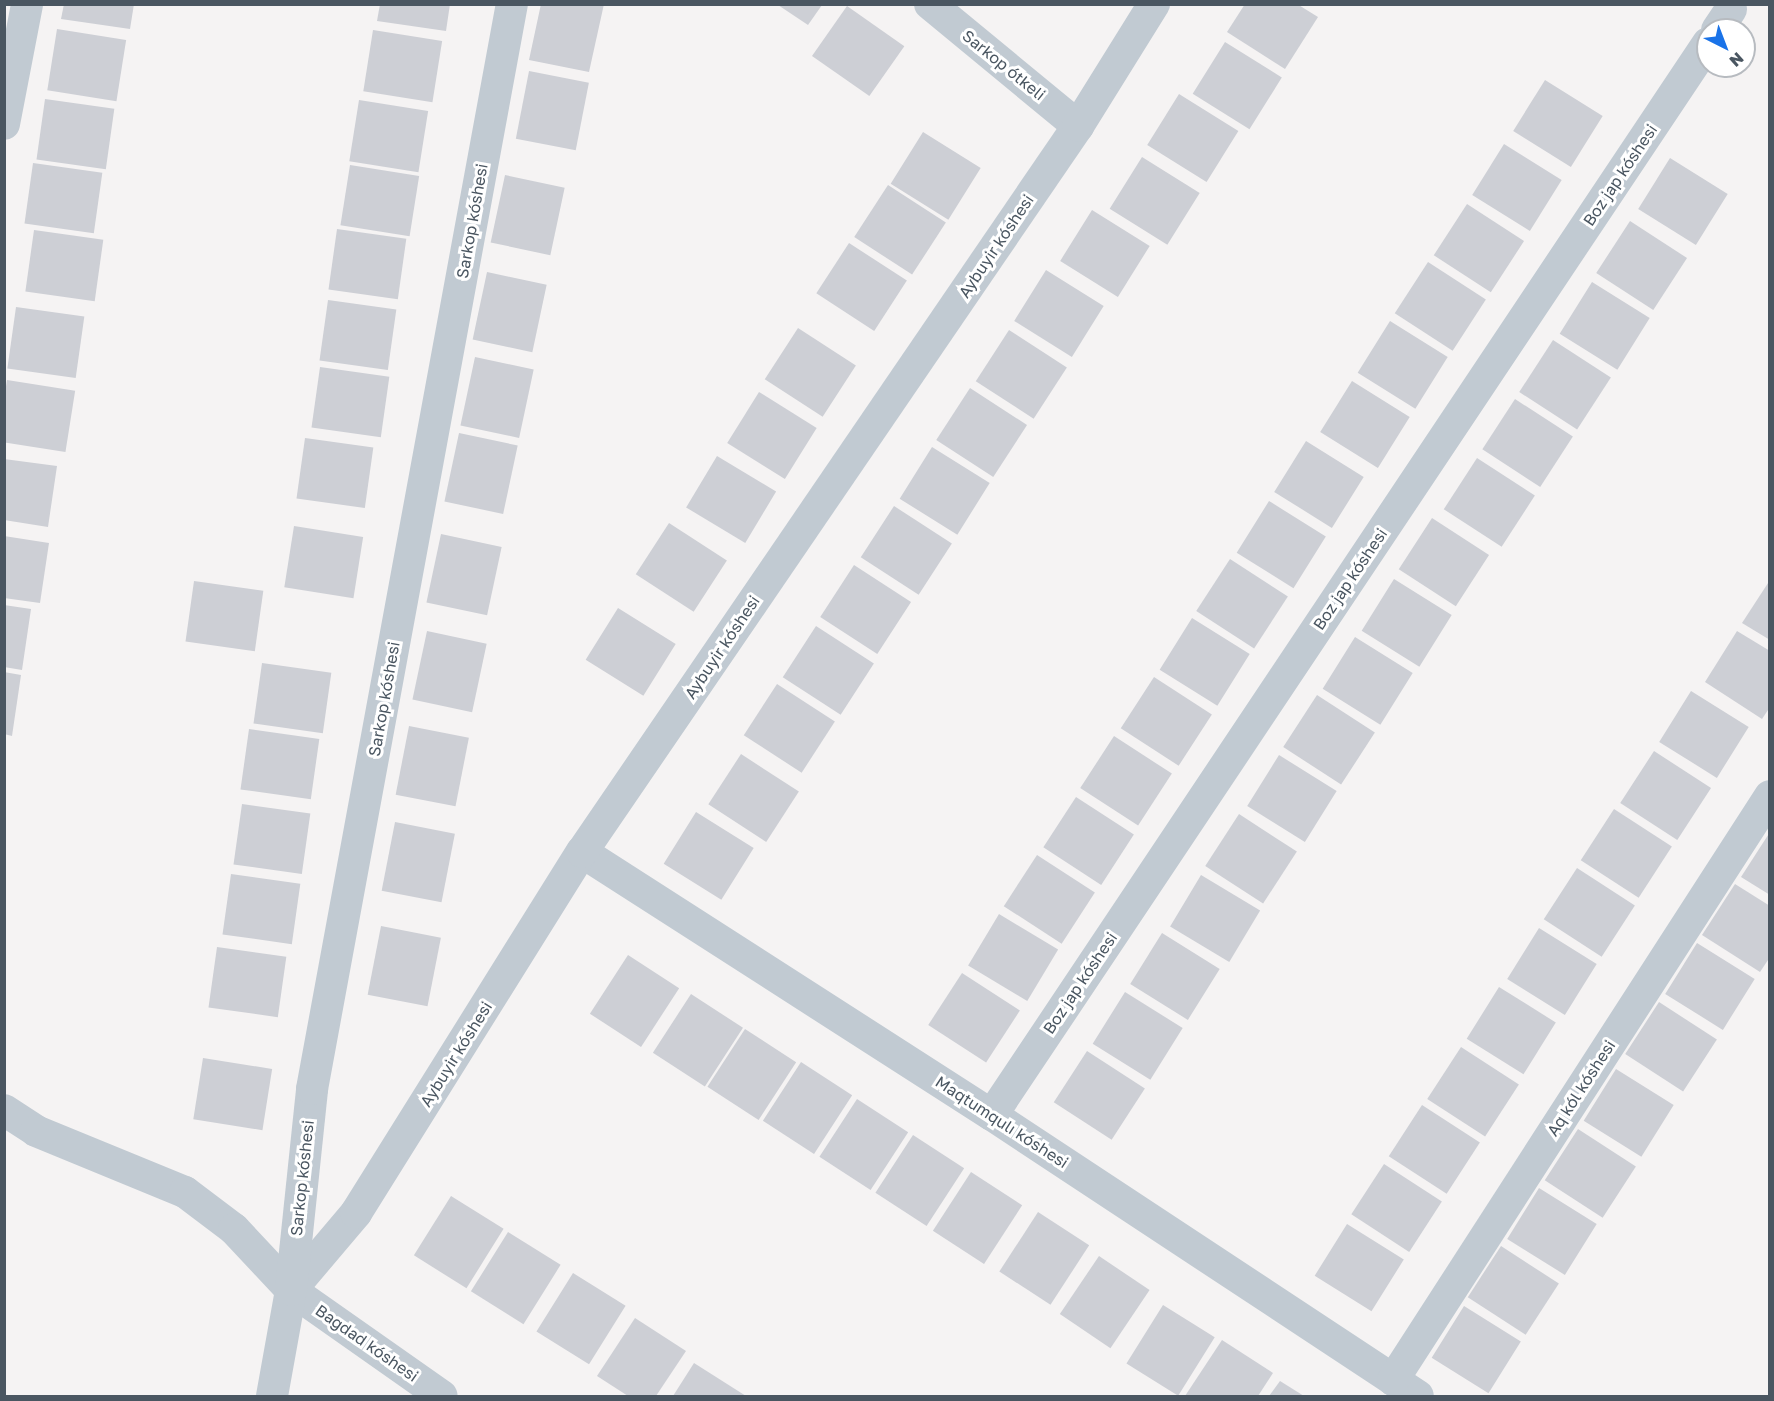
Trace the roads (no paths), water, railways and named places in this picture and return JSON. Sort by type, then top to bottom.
[{"type":"street","points":[[4,124],[27,4]]},
{"type":"street","name":"Sarkop kóshesi","points":[[272,1396],[291,1290],[312,1089],[512,4]]},
{"type":"street","name":"Sarkop ótkeli","points":[[930,4],[1078,126]]},
{"type":"street","name":"Aybuyir kóshesi","points":[[291,1290],[356,1213],[582,852],[1078,126],[1154,4]]},
{"type":"street","name":"Boz jap kóshesi","points":[[992,1115],[1696,61]]},
{"type":"street","name":"Aq kól kóshesi","points":[[1406,1388],[1770,796]]},
{"type":"street","name":"Maqtumqulı kóshesi","points":[[582,852],[992,1115],[1406,1388]]},
{"type":"street","points":[[4,1110],[36,1131]]},
{"type":"street","points":[[4,1131],[36,1131]]},
{"type":"street","name":"Bagdad kóshesi","points":[[36,1131],[185,1192],[234,1229],[291,1290],[442,1396]]}]
